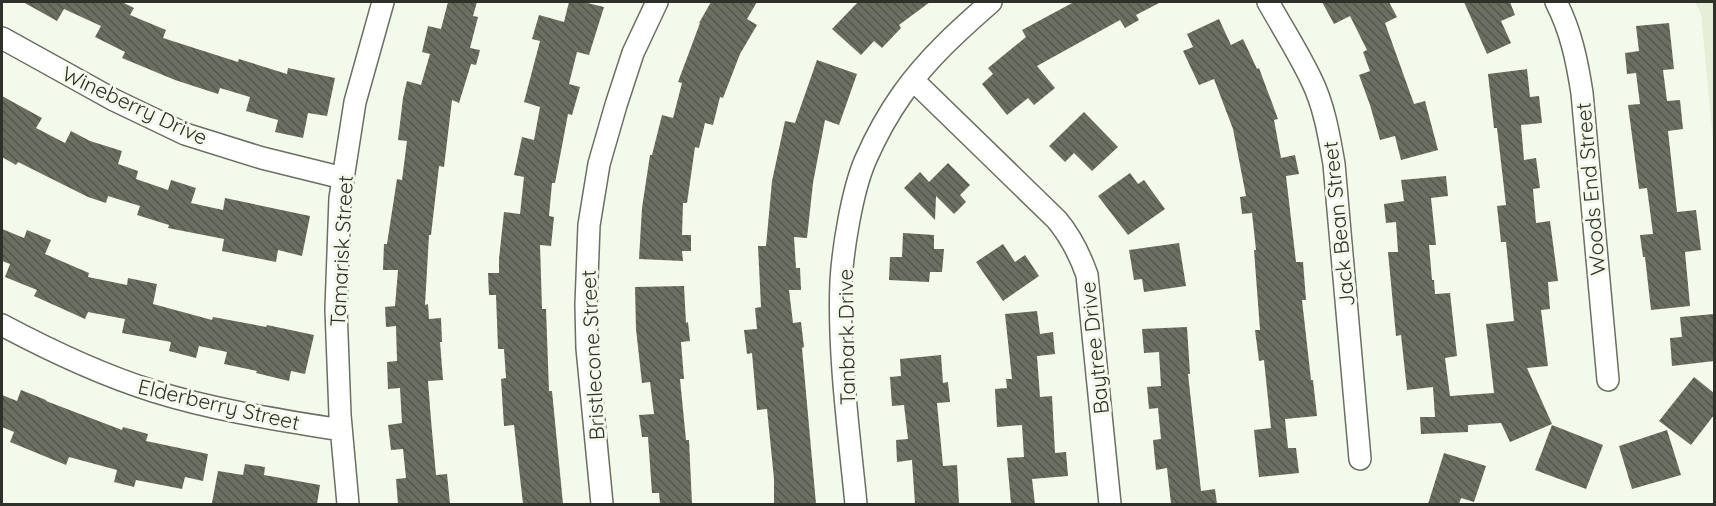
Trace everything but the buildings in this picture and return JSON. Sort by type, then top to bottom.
[{"type":"street","name":"Tamarisk Street","points":[[348,504],[341,430],[336,309],[340,198],[355,102],[383,2]]},
{"type":"street","name":"Bristlecone Street","points":[[602,504],[587,348],[589,225],[599,164],[616,105],[633,53],[657,2]]},
{"type":"street","name":"Tanbark Drive","points":[[856,504],[842,336],[841,281],[855,194],[865,162],[886,118],[937,51],[991,2]]},
{"type":"street","name":"Jack Bean Street","points":[[1268,2],[1312,80],[1329,134],[1335,176],[1360,459]]},
{"type":"street","name":"Woods End Street","points":[[1556,2],[1570,35],[1582,93],[1608,380]]},
{"type":"street","name":"Wineberry Drive","points":[[2,38],[114,100],[185,134],[262,158],[343,178]]},
{"type":"street","name":"Baytree Drive","points":[[913,80],[1057,220],[1078,252],[1087,275],[1110,504]]},
{"type":"street","name":"Elderberry Street","points":[[2,325],[38,344],[154,392],[274,420],[341,430]]},
{"type":"shaded area","points":[[1695,2],[1714,2],[1714,151],[1701,14]]}]
